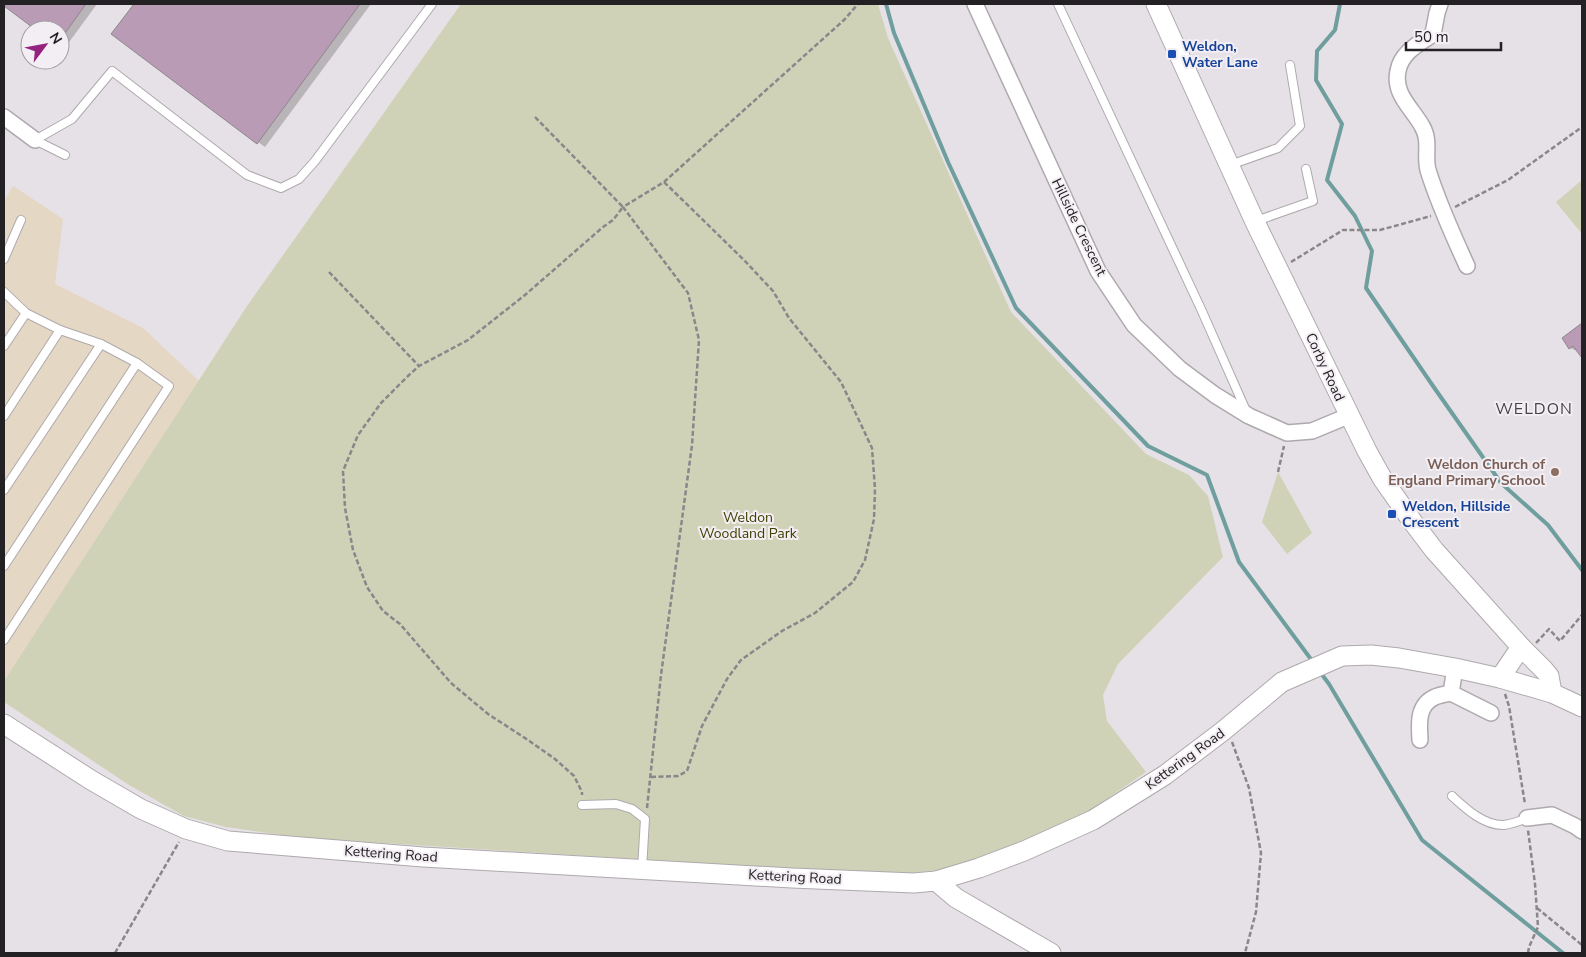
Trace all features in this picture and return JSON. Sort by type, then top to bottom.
[{"type":"street","name":"Hillside Crescent","points":[[975,4],[1098,271],[1134,325],[1174,363],[1215,395],[1248,416],[1287,433],[1312,431],[1348,416]]},
{"type":"street","name":"Corby Road","points":[[1156,4],[1255,222],[1348,416],[1382,478],[1434,550],[1549,676],[1552,692]]},
{"type":"street","points":[[1440,4],[1433,34],[1402,58],[1397,73],[1398,90],[1423,126],[1428,142],[1427,168],[1443,213],[1467,266]]},
{"type":"street","points":[[4,118],[35,140]]},
{"type":"street","points":[[1500,678],[1524,650]]},
{"type":"street","name":"Kettering Road","points":[[4,724],[141,808],[186,830],[228,841],[290,847],[642,869],[914,883],[936,881],[979,868],[1024,851],[1093,820],[1165,776],[1282,682],[1342,656],[1371,655],[1400,658],[1455,668],[1552,692],[1582,707]]},
{"type":"street","points":[[1450,693],[1455,668]]},
{"type":"street","points":[[1420,740],[1418,723],[1420,712],[1426,703],[1434,697],[1450,693],[1490,713]]},
{"type":"street","points":[[1527,818],[1552,816],[1582,831]]},
{"type":"street","points":[[936,881],[956,898],[1052,953]]},
{"type":"lane","points":[[35,140],[72,119],[112,71],[247,175],[281,188],[298,179],[315,161],[432,4]]},
{"type":"lane","points":[[1058,4],[1201,309],[1248,416]]},
{"type":"lane","points":[[1230,165],[1278,148],[1300,126],[1290,66]]},
{"type":"lane","points":[[35,140],[65,155]]},
{"type":"lane","points":[[1255,222],[1313,200],[1306,169]]},
{"type":"lane","points":[[4,259],[21,220]]},
{"type":"lane","points":[[4,292],[26,313],[60,330],[101,344],[137,363],[169,386],[4,640]]},
{"type":"lane","points":[[4,346],[26,313]]},
{"type":"lane","points":[[4,416],[60,330]]},
{"type":"lane","points":[[4,490],[101,344]]},
{"type":"lane","points":[[4,566],[137,363]]},
{"type":"lane","points":[[1452,796],[1475,815],[1495,824],[1509,824],[1527,818]]},
{"type":"lane","points":[[582,805],[616,804],[632,809],[645,819],[642,869]]},
{"type":"path","points":[[582,805],[582,792],[574,776],[528,740],[488,714],[451,683],[400,624],[383,611],[367,587],[353,550],[345,508],[343,471],[358,435],[381,402],[419,366],[468,340],[525,295],[613,220],[623,207],[664,182],[844,20],[858,4]]},
{"type":"path","points":[[535,117],[623,207],[688,294],[699,340],[692,445],[661,675],[645,819]]},
{"type":"path","points":[[1279,269],[1343,230],[1380,230],[1443,213],[1508,180],[1582,127]]},
{"type":"path","points":[[650,777],[678,776],[686,771],[702,726],[727,679],[741,660],[782,631],[815,613],[853,582],[865,560],[874,519],[875,489],[872,448],[841,382],[789,318],[773,291],[664,182]]},
{"type":"path","points":[[329,272],[419,366]]},
{"type":"path","points":[[1278,472],[1287,433]]},
{"type":"path","points":[[1524,650],[1549,629],[1560,641],[1582,615]]},
{"type":"path","points":[[1223,731],[1234,745],[1249,788],[1261,853],[1256,912],[1245,953]]},
{"type":"path","points":[[115,953],[186,830]]},
{"type":"path","points":[[1537,908],[1582,945]]},
{"type":"shaded area","points":[[13,186],[63,219],[55,284],[143,328],[199,381],[4,681],[4,201]]},
{"type":"green space","name":"Weldon Woodland Park","points":[[461,4],[878,4],[888,38],[1011,312],[1146,454],[1189,475],[1208,496],[1223,557],[1118,664],[1103,695],[1107,721],[1146,772],[1092,809],[1034,837],[955,868],[912,873],[846,872],[302,838],[226,827],[184,816],[129,785],[4,702],[4,681],[247,306]]},
{"type":"green space","points":[[1582,180],[1582,234],[1556,202]]},
{"type":"green space","points":[[1278,472],[1312,533],[1287,554],[1262,522]]},
{"type":"building","points":[[4,4],[86,4],[70,26],[70,20],[23,20],[4,6]]},
{"type":"building","points":[[134,4],[360,4],[257,144],[111,34]]},
{"type":"building","points":[[1582,323],[1582,358],[1573,346],[1569,349],[1562,338]]},
{"type":"waterway","points":[[886,4],[894,33],[948,162],[1016,308],[1148,446],[1207,475],[1239,562],[1313,662]]},
{"type":"waterway","points":[[1340,4],[1335,30],[1317,51],[1316,80],[1342,124],[1327,180],[1355,216],[1372,251],[1366,288],[1501,483],[1548,525],[1582,570]]},
{"type":"waterway","points":[[1320,672],[1422,840],[1563,953]]},
{"type":"place","name":"Weldon, Water Lane","points":[[1172,54]]},
{"type":"place","name":"Weldon Church of England Primary School","points":[[1555,472]]},
{"type":"place","name":"Weldon, Hillside Crescent","points":[[1392,514]]},
{"type":"district","name":"WELDON","points":[[1534,409]]}]
